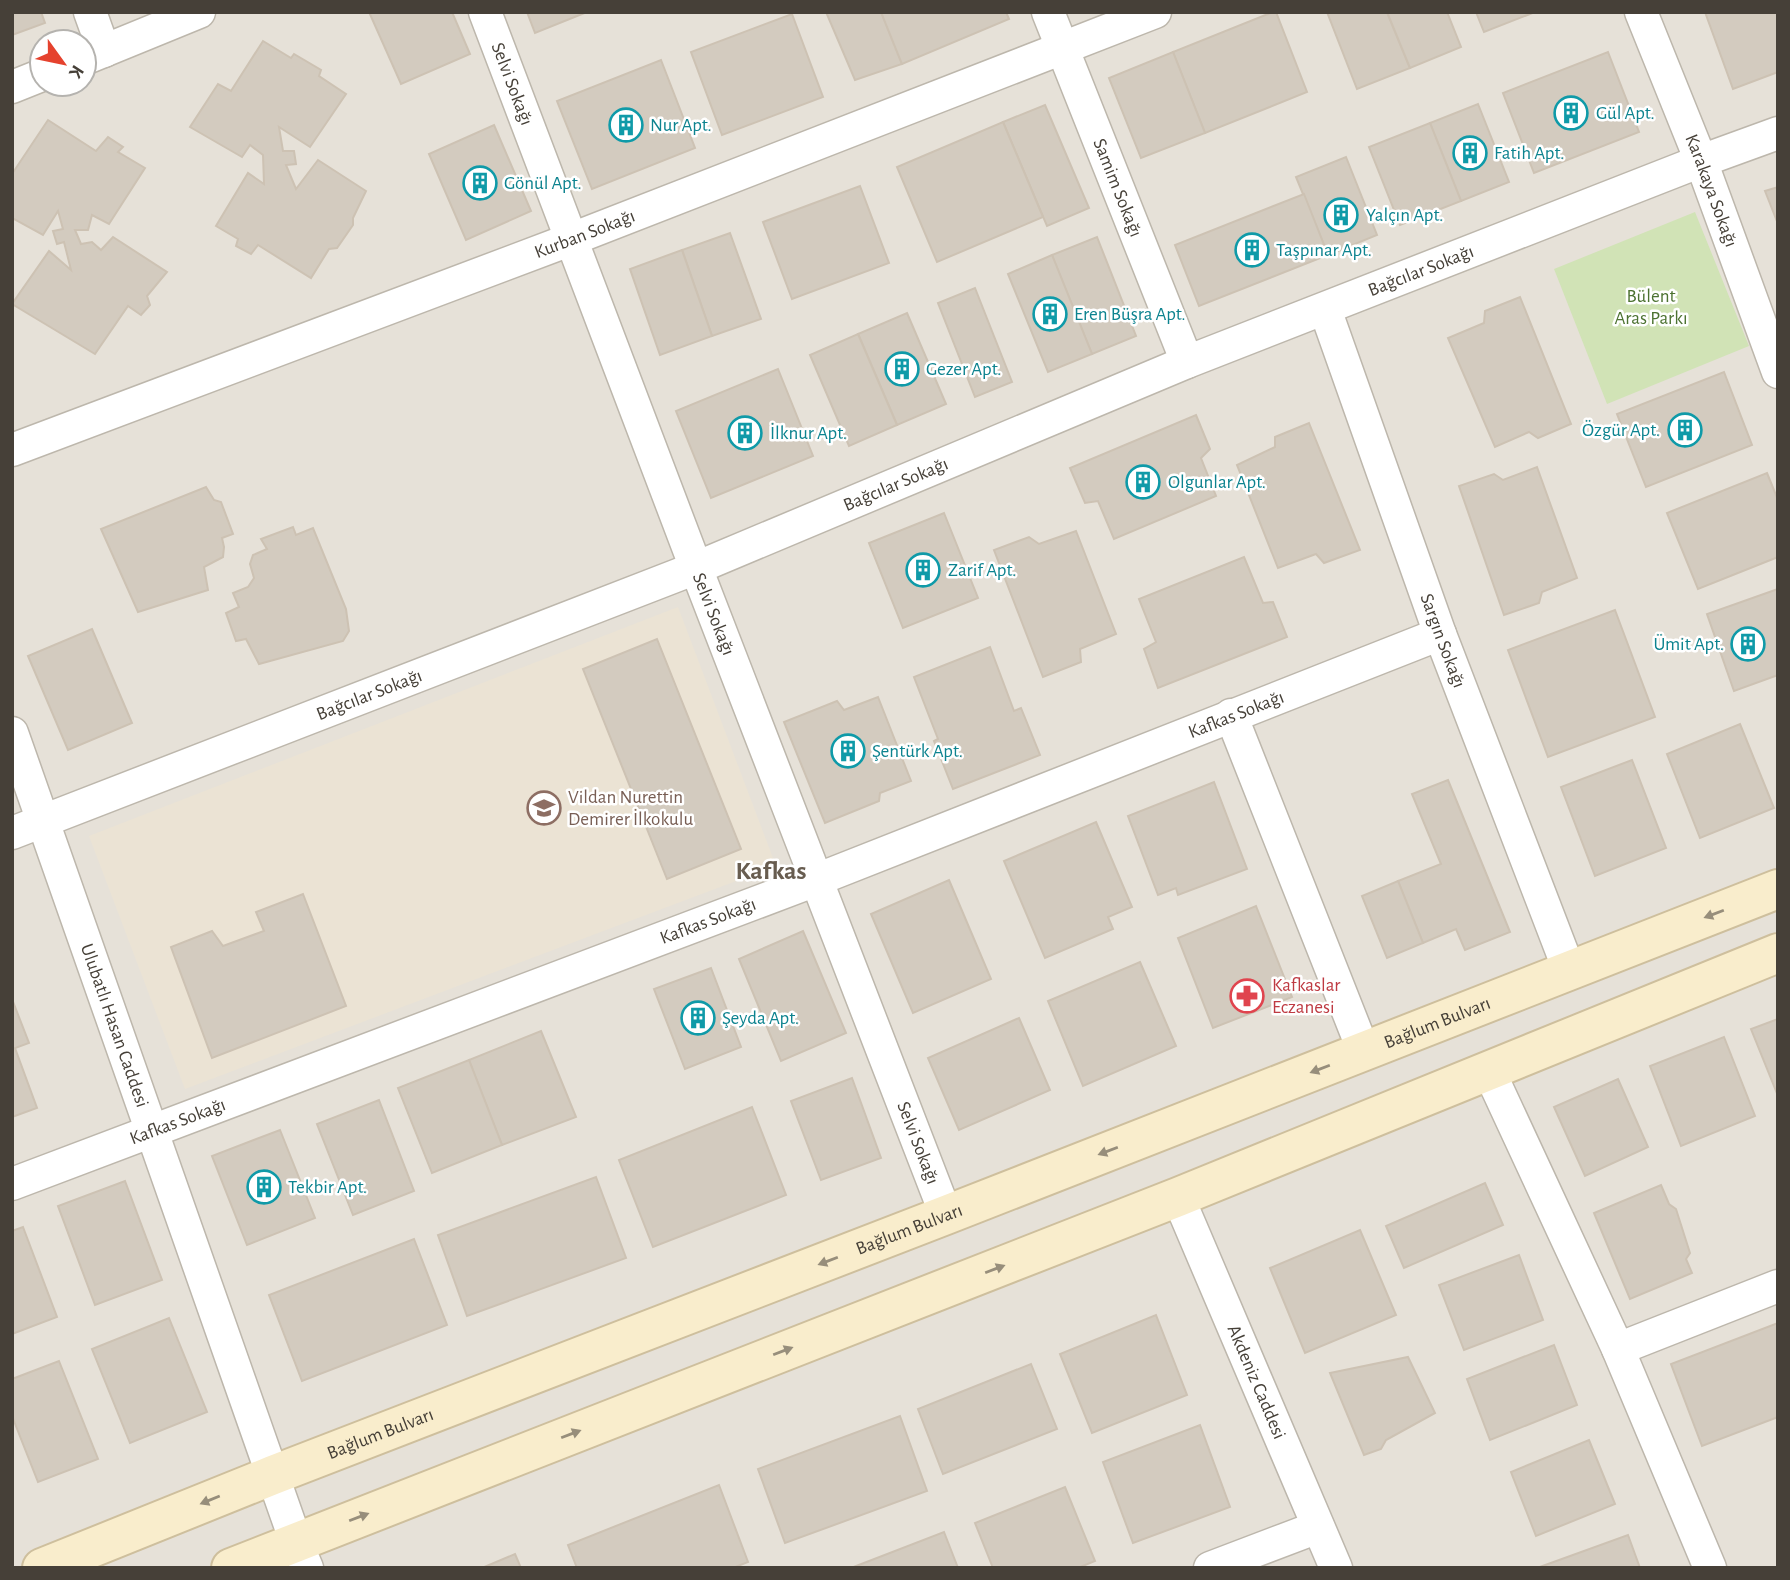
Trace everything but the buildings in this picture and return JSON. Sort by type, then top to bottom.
[{"type":"main road","name":"Bağlum Bulvarı","points":[[42,1568],[273,1475],[1778,889]]},
{"type":"main road","points":[[231,1568],[301,1555],[1778,953]]},
{"type":"street","points":[[98,53],[199,12]]},
{"type":"street","name":"Selvi Sokağı","points":[[485,12],[696,569],[946,1215]]},
{"type":"street","name":"Samim Sokağı","points":[[1048,12],[1187,362]]},
{"type":"street","name":"Kurban Sokağı","points":[[12,450],[572,239],[1155,12]]},
{"type":"street","name":"Karakaya Sokağı","points":[[1641,12],[1701,161],[1778,372]]},
{"type":"street","name":"Bağcılar Sokağı","points":[[12,833],[696,569],[1187,362],[1701,161],[1778,134]]},
{"type":"street","name":"Sargın Sokağı","points":[[1325,309],[1440,634],[1569,970]]},
{"type":"street","name":"Kafkas Sokağı","points":[[12,1184],[816,880],[1440,634]]},
{"type":"street","points":[[1231,715],[1364,1052]]},
{"type":"street","name":"Ulubatlı Hasan Caddesi","points":[[12,733],[301,1555]]},
{"type":"street","points":[[1489,1071],[1618,1349],[1710,1568]]},
{"type":"street","name":"Akdeniz Caddesi","points":[[1178,1197],[1336,1568]]},
{"type":"street","points":[[1618,1349],[1778,1286]]},
{"type":"street","points":[[1210,1568],[1318,1527]]},
{"type":"shaded area","points":[[12,12],[1778,12],[1778,1568],[12,1568]]},
{"type":"shaded area","name":"Vildan Nurettin Demirer İlkokulu","points":[[678,607],[776,866],[185,1089],[89,836]]},
{"type":"green space","name":"Bülent Aras Parkı","points":[[1695,212],[1749,346],[1607,404],[1554,269]]},
{"type":"place","name":"Gül Apt.","points":[[1571,113]]},
{"type":"place","name":"Nur Apt.","points":[[626,125]]},
{"type":"place","name":"Fatih Apt.","points":[[1470,153]]},
{"type":"place","name":"Gönül Apt.","points":[[480,183]]},
{"type":"place","name":"Yalçın Apt.","points":[[1341,215]]},
{"type":"place","name":"Taşpınar Apt.","points":[[1252,250]]},
{"type":"place","name":"Eren Büşra Apt.","points":[[1050,314]]},
{"type":"place","name":"Gezer Apt.","points":[[902,369]]},
{"type":"place","name":"Özgür Apt.","points":[[1685,430]]},
{"type":"place","name":"İlknur Apt.","points":[[745,433]]},
{"type":"place","name":"Olgunlar Apt.","points":[[1143,482]]},
{"type":"place","name":"Zarif Apt.","points":[[923,570]]},
{"type":"place","name":"Ümit Apt.","points":[[1748,644]]},
{"type":"place","name":"Şentürk Apt.","points":[[848,751]]},
{"type":"place","name":"Vildan Nurettin Demirer İlkokulu","points":[[544,808]]},
{"type":"place","name":"Kafkaslar Eczanesi","points":[[1247,996]]},
{"type":"place","name":"Şeyda Apt.","points":[[698,1018]]},
{"type":"place","name":"Tekbir Apt.","points":[[264,1187]]},
{"type":"district","name":"Kafkas","points":[[771,871]]}]
